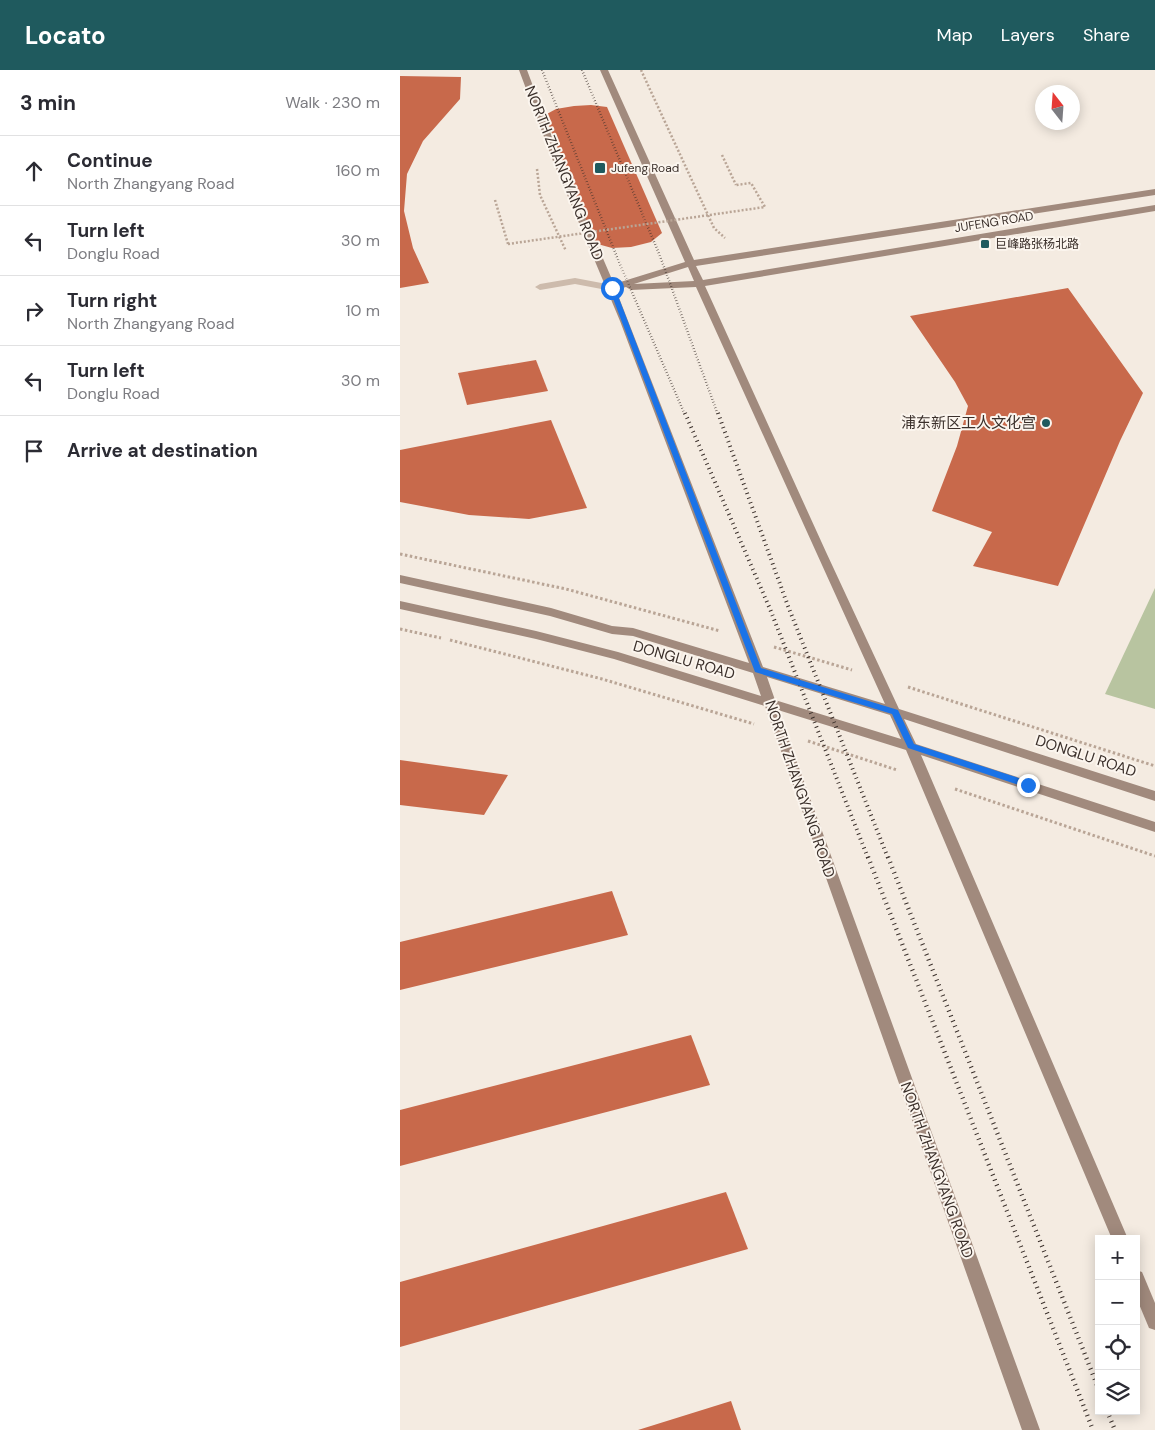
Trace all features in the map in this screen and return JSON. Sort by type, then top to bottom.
[{"type":"main road","name":"NORTH ZHANGYANG ROAD","points":[[523,70],[561,170],[612,288],[770,702],[1031,1430]]},
{"type":"main road","points":[[604,70],[698,284],[911,746],[1118,1235]]},
{"type":"main road","name":"JUFENG ROAD","points":[[612,288],[690,264],[1155,192]]},
{"type":"main road","name":"JUFENG ROAD","points":[[612,288],[698,284],[1155,208]]},
{"type":"main road","name":"DONGLU ROAD","points":[[400,579],[551,612],[612,630],[633,632],[895,712],[1155,796]]},
{"type":"main road","name":"DONGLU ROAD","points":[[400,605],[517,630],[608,653],[911,746],[1155,826]]},
{"type":"main road","points":[[1137,1280],[1155,1322]]},
{"type":"lane","points":[[540,287],[575,281],[612,288]]},
{"type":"path","points":[[641,70],[714,228],[722,237],[729,240]]},
{"type":"path","points":[[495,200],[508,244],[765,207],[752,183],[736,185],[722,155]]},
{"type":"green space","points":[[1155,588],[1155,709],[1105,694]]},
{"type":"building","points":[[400,76],[461,77],[460,99],[423,141],[407,174],[404,211],[413,248],[429,283],[400,288]]},
{"type":"building","name":"Jufeng Road","points":[[591,105],[607,107],[662,233],[651,242],[631,247],[612,248],[594,243],[545,115],[556,109]]},
{"type":"building","name":"浦东新区工人文化宫","points":[[1068,288],[1143,393],[1120,441],[1058,586],[973,566],[992,532],[932,511],[957,446],[968,406],[955,382],[910,316]]},
{"type":"building","points":[[536,360],[548,391],[467,405],[458,373]]},
{"type":"building","points":[[551,420],[587,508],[529,519],[469,515],[400,502],[400,450]]},
{"type":"building","points":[[400,760],[508,775],[484,815],[400,805]]},
{"type":"building","points":[[612,891],[628,935],[400,990],[400,942]]},
{"type":"building","points":[[691,1035],[710,1085],[400,1166],[400,1110]]},
{"type":"building","points":[[726,1192],[748,1249],[400,1347],[400,1282]]},
{"type":"building","points":[[731,1401],[741,1430],[638,1430]]},
{"type":"railway","points":[[542,70],[619,262],[685,415]]},
{"type":"railway","points":[[582,70],[660,256],[718,415]]},
{"type":"railway","points":[[685,413],[770,609],[868,858]]},
{"type":"railway","points":[[718,413],[788,606],[888,858]]},
{"type":"railway","points":[[868,857],[1093,1430]]},
{"type":"railway","points":[[888,857],[1095,1380]]},
{"type":"railway","points":[[1109,1415],[1115,1430]]},
{"type":"place","name":"Jufeng Road","points":[[600,168]]},
{"type":"place","name":"巨峰路张杨北路","points":[[985,244]]},
{"type":"place","name":"浦东新区工人文化宫","points":[[1046,423]]},
{"type":"route","points":[[612,288],[758,670],[895,712],[911,746],[1028,785]]}]
